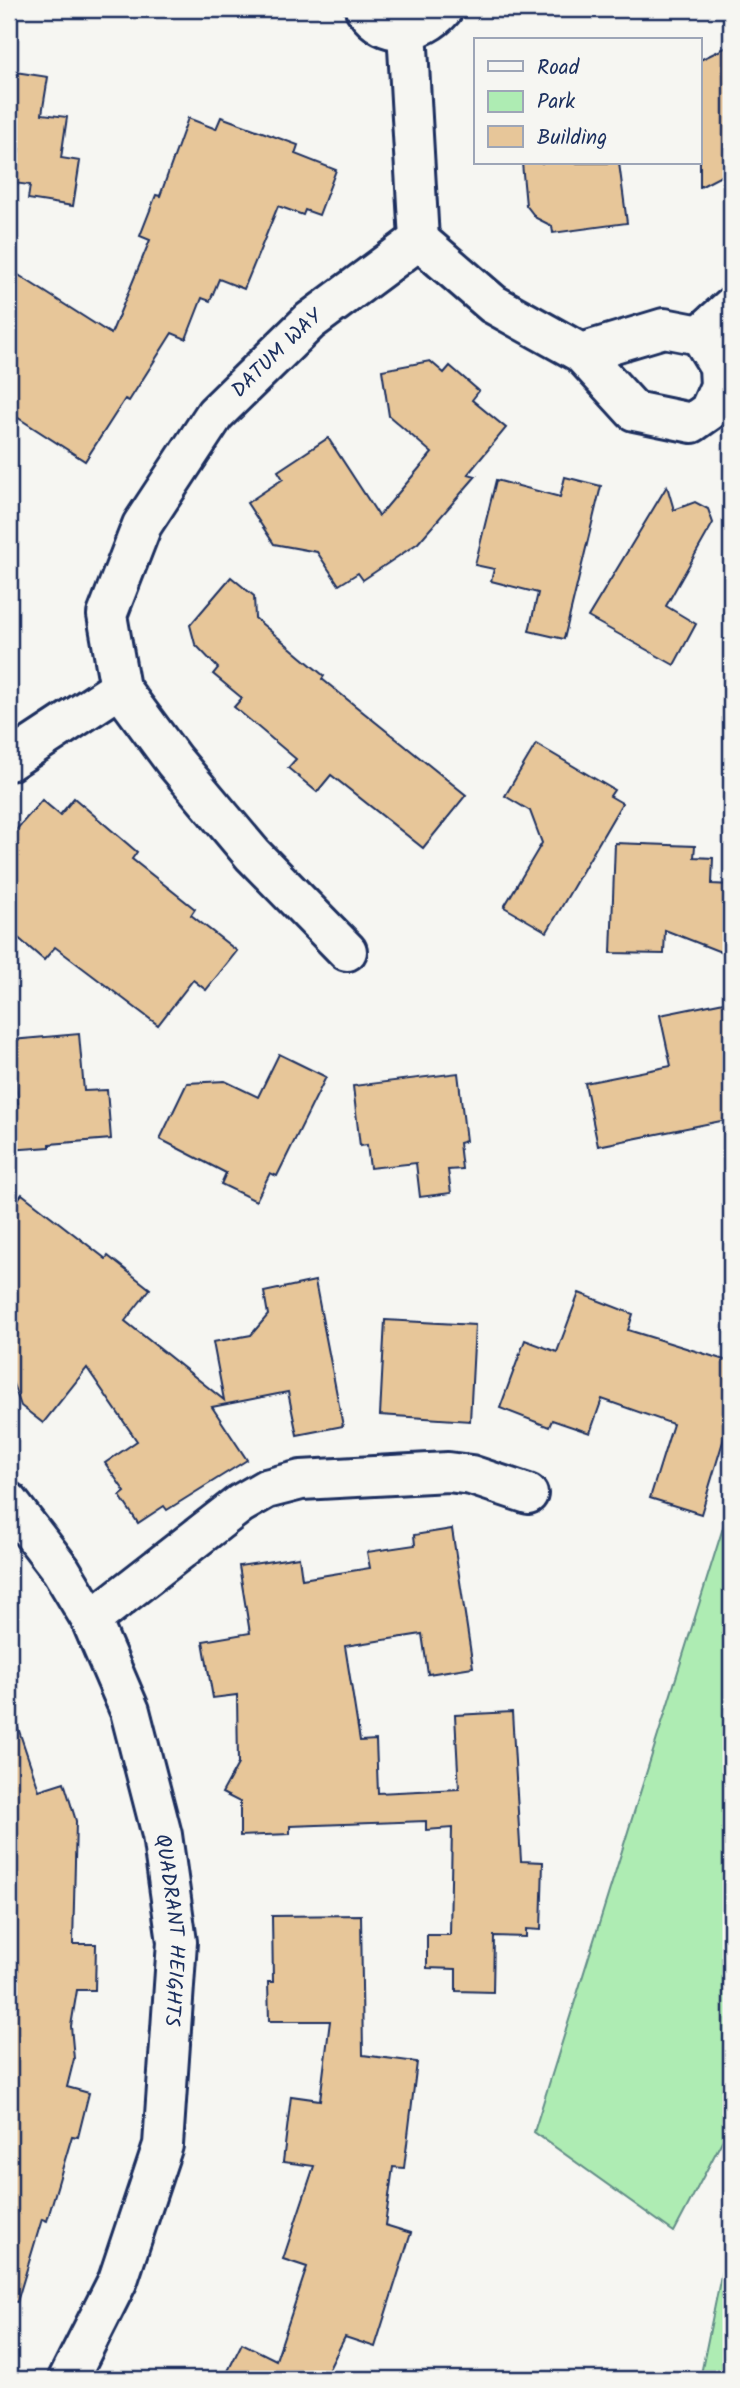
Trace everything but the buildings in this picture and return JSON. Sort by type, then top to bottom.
[{"type":"street","points":[[365,9],[378,23],[392,29],[407,30],[421,27],[443,9]]},
{"type":"street","points":[[407,30],[419,240],[493,304],[581,353],[634,411],[692,424],[709,411],[720,386],[719,366],[700,335],[664,328],[581,353]]},
{"type":"street","name":"DATUM WAY","points":[[347,951],[253,855],[174,761],[120,688],[107,615],[142,524],[215,414],[310,321],[419,240]]},
{"type":"street","points":[[700,335],[731,307]]},
{"type":"street","points":[[9,761],[120,688]]},
{"type":"street","points":[[91,1620],[240,1504],[266,1489],[301,1480],[448,1472],[471,1475],[528,1494]]},
{"type":"street","name":"QUADRANT HEIGHTS","points":[[9,1502],[61,1570],[91,1620],[130,1711],[162,1835],[177,1942],[163,2146],[118,2280],[68,2379]]},
{"type":"green space","points":[[731,1502],[731,2124],[674,2232],[534,2132]]},
{"type":"green space","points":[[731,2226],[731,2379],[700,2379]]}]
